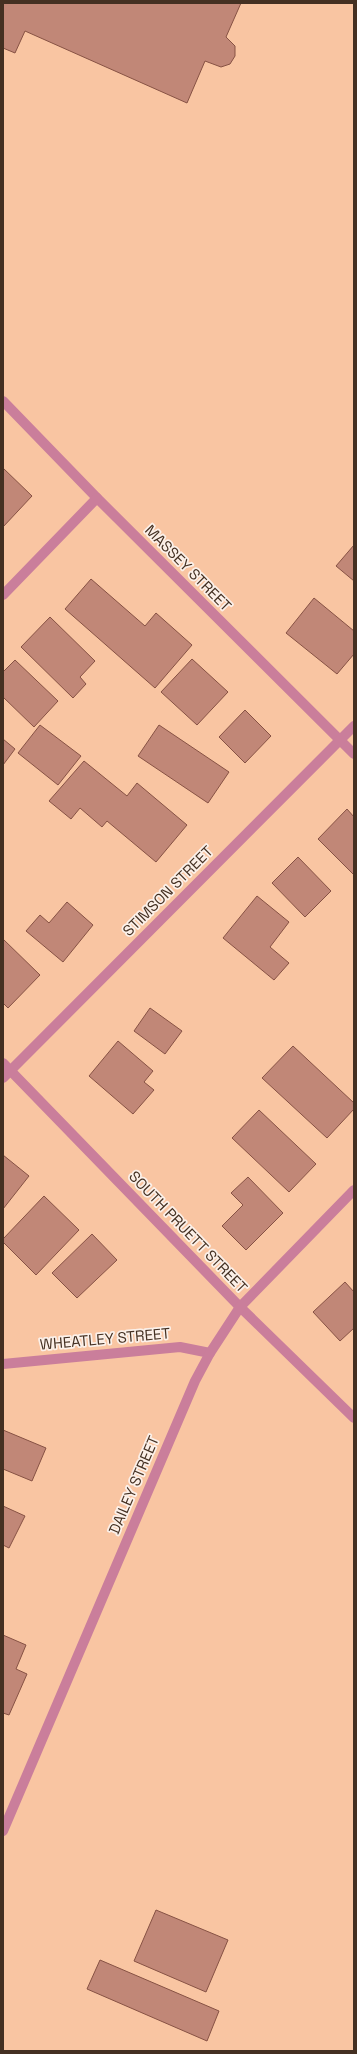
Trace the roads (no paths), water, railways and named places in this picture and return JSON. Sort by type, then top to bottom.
[{"type":"street","name":"MASSEY STREET","points":[[3,401],[97,498],[341,739],[354,754]]},
{"type":"street","points":[[3,595],[97,498]]},
{"type":"street","name":"STIMSON STREET","points":[[3,1078],[7,1067],[354,726]]},
{"type":"street","name":"SOUTH PRUETT STREET","points":[[7,1067],[240,1307],[354,1418]]},
{"type":"street","name":"DAILEY STREET","points":[[3,1831],[195,1381],[210,1353],[240,1307],[354,1190]]},
{"type":"street","name":"WHEATLEY STREET","points":[[3,1364],[180,1347],[210,1353]]}]
